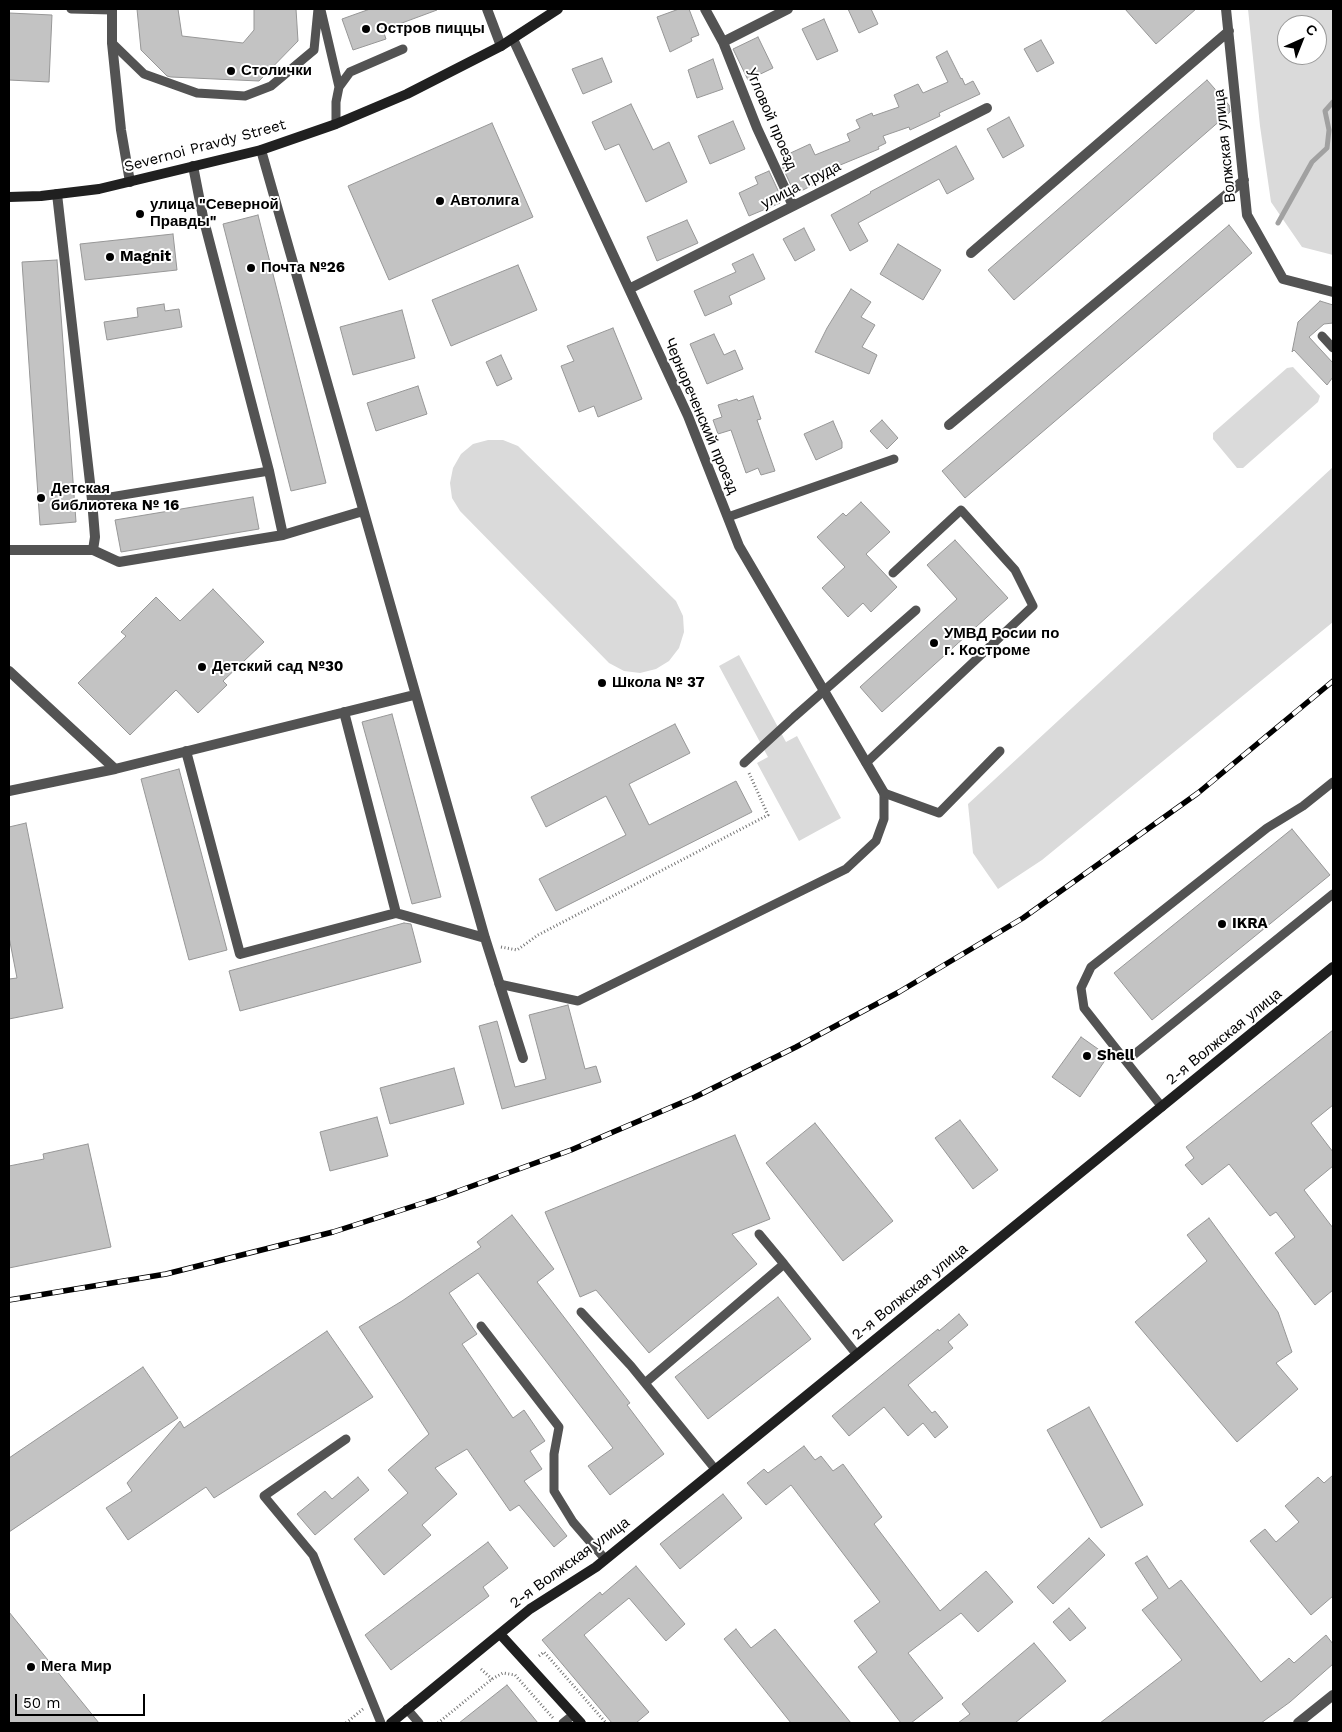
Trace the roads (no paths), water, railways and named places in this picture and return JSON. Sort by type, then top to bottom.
[{"type":"street","points":[[487,9],[502,46]]},
{"type":"street","name":"Severnoi Pravdy Street","points":[[9,197],[98,189],[261,150],[336,124],[407,94],[502,46],[558,9]]},
{"type":"street","name":"Угловой проезд","points":[[705,9],[723,42],[757,128],[793,206]]},
{"type":"street","points":[[723,42],[788,9]]},
{"type":"street","name":"Волжская улица","points":[[1226,9],[1247,215],[1283,279],[1333,292]]},
{"type":"street","points":[[112,10],[112,43],[121,130],[130,182]]},
{"type":"street","points":[[971,253],[1229,31]]},
{"type":"street","name":"Чернореченский проезд","points":[[513,39],[688,416],[739,546],[884,793]]},
{"type":"street","name":"улица Труда","points":[[628,290],[987,108]]},
{"type":"street","points":[[261,150],[414,695],[485,938],[523,1058]]},
{"type":"street","points":[[193,166],[203,217],[269,471],[282,535]]},
{"type":"street","points":[[949,425],[1244,180]]},
{"type":"street","points":[[57,194],[92,500],[95,538],[93,550]]},
{"type":"street","points":[[9,550],[93,550],[119,562],[282,535],[363,511]]},
{"type":"street","points":[[9,671],[115,769]]},
{"type":"street","points":[[9,791],[115,769],[414,695]]},
{"type":"street","points":[[344,712],[396,913]]},
{"type":"street","points":[[186,751],[240,954],[396,913],[485,938]]},
{"type":"street","name":"2-я Волжская улица","points":[[391,1723],[530,1609],[604,1559],[1333,968]]},
{"type":"street","points":[[500,1634],[581,1723]]},
{"type":"street","points":[[1298,1723],[1333,1695]]},
{"type":"lane","points":[[71,9],[112,10]]},
{"type":"lane","points":[[112,43],[144,74],[197,93],[245,96],[271,86],[314,50],[319,9]]},
{"type":"lane","points":[[319,9],[339,87]]},
{"type":"lane","points":[[336,124],[336,102],[339,87],[350,72],[403,49]]},
{"type":"lane","points":[[1322,336],[1333,348]]},
{"type":"lane","points":[[728,517],[894,459]]},
{"type":"lane","points":[[92,500],[269,471]]},
{"type":"lane","points":[[866,763],[1033,606],[1015,570],[961,510],[893,573]]},
{"type":"lane","points":[[744,763],[916,610]]},
{"type":"lane","points":[[499,984],[578,1001],[846,869],[876,841],[884,819],[884,793],[939,813],[1000,751]]},
{"type":"lane","points":[[1162,1107],[1084,1008],[1081,988],[1091,967],[1267,828],[1303,806],[1333,782]]},
{"type":"lane","points":[[1126,1061],[1333,894]]},
{"type":"lane","points":[[759,1234],[857,1355]]},
{"type":"lane","points":[[645,1383],[784,1264]]},
{"type":"lane","points":[[581,1312],[631,1366],[715,1470]]},
{"type":"lane","points":[[480,1326],[559,1427],[554,1454],[554,1491],[573,1522],[604,1559]]},
{"type":"lane","points":[[346,1439],[264,1496],[313,1555],[381,1723]]},
{"type":"lane","points":[[408,1709],[419,1723]]},
{"type":"lane","points":[[563,1723],[573,1715]]},
{"type":"waterway","points":[[1278,223],[1312,162],[1327,148],[1329,130],[1325,111],[1333,102]]},
{"type":"railway","points":[[9,1300],[166,1274],[333,1232],[442,1197],[571,1150],[695,1097],[796,1047],[899,992],[1023,918],[1198,793],[1333,681]]},
{"type":"place","name":"Остров пиццы","points":[[366,29]]},
{"type":"place","name":"Столички","points":[[231,71]]},
{"type":"place","name":"Автолига","points":[[440,201]]},
{"type":"place","name":"улица \"Северной Правды\"","points":[[140,214]]},
{"type":"place","name":"Magnit","points":[[110,257]]},
{"type":"place","name":"Почта №26","points":[[251,268]]},
{"type":"place","name":"Детская библиотека № 16","points":[[41,498]]},
{"type":"place","name":"УМВД Росии по г. Костроме","points":[[934,643]]},
{"type":"place","name":"Детский сад №30","points":[[202,667]]},
{"type":"place","name":"Школа № 37","points":[[602,683]]},
{"type":"place","name":"IKRA","points":[[1222,924]]},
{"type":"place","name":"Shell","points":[[1087,1056]]},
{"type":"place","name":"Мега Мир","points":[[31,1667]]}]
